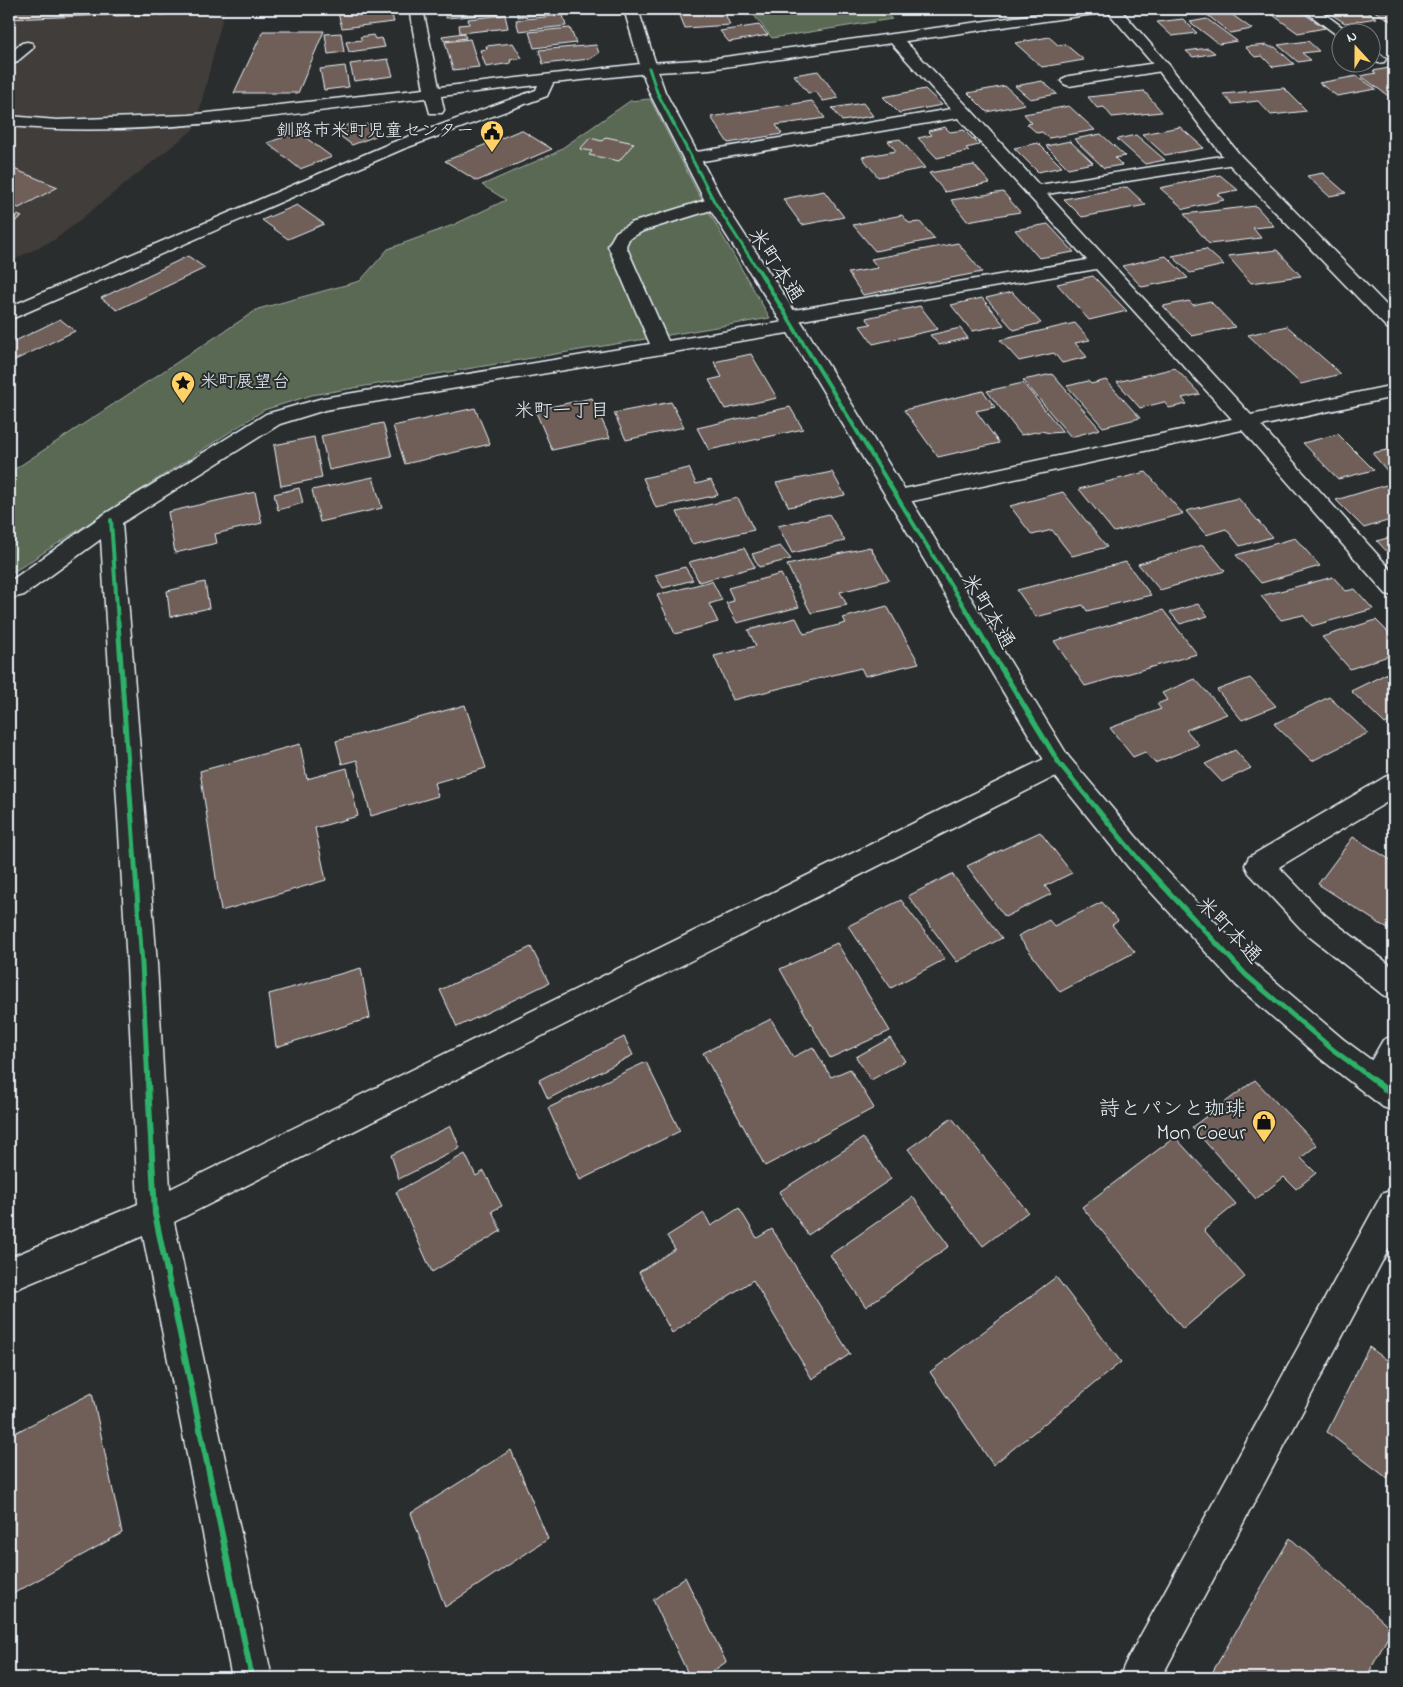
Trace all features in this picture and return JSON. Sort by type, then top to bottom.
[{"type":"street","points":[[416,9],[440,129]]},
{"type":"street","name":"米町本通","points":[[631,9],[657,92],[715,202],[791,321],[899,497],[1059,763],[1139,860],[1246,975],[1332,1049],[1385,1089]]},
{"type":"street","points":[[9,121],[57,125],[189,120],[649,68],[710,64],[1103,9]]},
{"type":"street","points":[[1113,9],[1162,66],[1234,159],[1394,324]]},
{"type":"street","points":[[1309,9],[1330,24]]},
{"type":"street","points":[[895,39],[964,112],[1246,422],[1394,588]]},
{"type":"street","points":[[9,61],[27,46]]},
{"type":"street","points":[[1069,81],[1162,66]]},
{"type":"street","points":[[9,314],[68,287],[440,129],[542,92],[549,79]]},
{"type":"street","points":[[692,158],[964,112]]},
{"type":"street","points":[[1035,191],[1234,159]]},
{"type":"street","points":[[661,347],[617,246],[622,236],[637,227],[715,202]]},
{"type":"street","points":[[12,591],[111,520],[273,419],[323,404],[661,347],[1100,263]]},
{"type":"street","points":[[899,497],[1394,391]]},
{"type":"street","points":[[111,520],[142,964],[155,1214],[252,1678]]},
{"type":"street","points":[[9,1275],[155,1214],[1059,763]]},
{"type":"street","points":[[1394,786],[1259,865],[1315,924],[1394,985]]},
{"type":"street","points":[[1385,1089],[1394,1050]]},
{"type":"street","points":[[1139,1678],[1394,1206]]},
{"type":"shaded area","points":[[9,9],[225,9],[195,128],[56,239],[9,262]]},
{"type":"green space","points":[[749,9],[879,9],[892,19],[772,38]]},
{"type":"green space","points":[[650,99],[700,197],[770,318],[312,395],[264,410],[12,573],[9,570],[9,473],[258,309],[360,281],[388,249],[453,225],[506,200],[482,185],[555,153],[630,101]]},
{"type":"building","points":[[9,9],[110,9],[108,15],[9,19]]},
{"type":"building","points":[[117,9],[157,9],[155,15],[113,16]]},
{"type":"building","points":[[162,9],[214,9],[213,12],[160,15]]},
{"type":"building","points":[[390,9],[394,22],[342,28],[338,13]]},
{"type":"building","points":[[445,9],[498,9],[498,14],[446,18]]},
{"type":"building","points":[[516,9],[572,9],[573,12],[518,17]]},
{"type":"building","points":[[677,9],[715,9],[678,12]]},
{"type":"building","points":[[723,9],[730,25],[685,28],[679,13]]},
{"type":"building","points":[[1297,9],[1325,28],[1298,33],[1270,13]]},
{"type":"building","points":[[1363,9],[1377,18],[1343,22],[1326,11]]},
{"type":"building","points":[[1371,9],[1394,9],[1394,23]]},
{"type":"building","points":[[1227,11],[1252,29],[1230,33],[1206,14]]},
{"type":"building","points":[[505,15],[508,28],[460,33],[459,25],[469,24],[468,19]]},
{"type":"building","points":[[563,15],[566,26],[519,31],[516,20]]},
{"type":"building","points":[[1183,19],[1197,33],[1172,36],[1157,22]]},
{"type":"building","points":[[1207,19],[1237,41],[1219,44],[1190,22]]},
{"type":"building","points":[[759,25],[768,35],[729,42],[720,31]]},
{"type":"building","points":[[570,28],[576,43],[534,48],[529,32]]},
{"type":"building","points":[[263,31],[324,31],[298,93],[234,93]]},
{"type":"building","points":[[341,33],[344,52],[328,54],[325,34]]},
{"type":"building","points":[[464,33],[466,38],[444,41],[442,36]]},
{"type":"building","points":[[373,35],[375,39],[382,38],[385,47],[349,52],[346,42],[362,40],[360,37]]},
{"type":"building","points":[[1049,37],[1058,45],[1065,44],[1084,60],[1042,67],[1015,43]]},
{"type":"building","points":[[470,39],[479,67],[453,70],[445,42]]},
{"type":"building","points":[[1308,41],[1319,51],[1302,53],[1311,60],[1298,62],[1278,45]]},
{"type":"building","points":[[513,43],[522,58],[510,60],[511,63],[486,67],[480,50],[487,49],[486,46]]},
{"type":"building","points":[[596,45],[599,53],[590,59],[543,64],[539,50]]},
{"type":"building","points":[[1267,45],[1275,47],[1294,64],[1273,67],[1262,56],[1255,57],[1245,47]]},
{"type":"building","points":[[1208,48],[1215,53],[1193,57],[1186,51]]},
{"type":"building","points":[[388,59],[393,76],[354,81],[350,64]]},
{"type":"building","points":[[345,66],[349,87],[324,90],[320,69]]},
{"type":"building","points":[[1394,67],[1394,97],[1391,98],[1361,76],[1380,72],[1380,70]]},
{"type":"building","points":[[818,71],[839,98],[823,101],[816,92],[808,93],[794,75]]},
{"type":"building","points":[[1357,76],[1376,89],[1337,96],[1319,83]]},
{"type":"building","points":[[1042,81],[1057,94],[1030,99],[1015,86]]},
{"type":"building","points":[[1005,86],[1025,104],[987,112],[968,93]]},
{"type":"building","points":[[1284,88],[1307,111],[1271,115],[1258,101],[1232,104],[1223,94]]},
{"type":"building","points":[[925,89],[942,105],[899,113],[883,97]]},
{"type":"building","points":[[1144,91],[1162,112],[1112,117],[1104,107],[1097,108],[1088,97]]},
{"type":"building","points":[[812,101],[825,118],[776,125],[782,134],[728,143],[711,117]]},
{"type":"building","points":[[863,103],[873,116],[842,121],[832,108]]},
{"type":"building","points":[[1069,106],[1095,130],[1049,138],[1042,132],[1037,133],[1027,124],[1032,123],[1024,114]]},
{"type":"building","points":[[353,123],[360,127],[367,124],[381,134],[352,145],[332,130]]},
{"type":"building","points":[[945,127],[950,132],[964,130],[979,145],[966,148],[969,151],[937,158],[918,138],[932,135],[928,131]]},
{"type":"building","points":[[1180,127],[1204,148],[1165,155],[1142,134]]},
{"type":"building","points":[[521,130],[552,149],[477,181],[445,161]]},
{"type":"building","points":[[298,132],[332,157],[300,169],[267,143]]},
{"type":"building","points":[[1101,134],[1125,156],[1115,158],[1122,165],[1104,168],[1074,139]]},
{"type":"building","points":[[1136,135],[1165,160],[1145,164],[1117,139]]},
{"type":"building","points":[[606,137],[634,143],[619,161],[589,155],[592,151],[580,149],[590,138],[602,141]]},
{"type":"building","points":[[900,139],[925,168],[878,177],[862,157],[896,151],[888,141]]},
{"type":"building","points":[[1070,141],[1093,163],[1068,168],[1046,146]]},
{"type":"building","points":[[1038,143],[1062,167],[1038,172],[1014,148]]},
{"type":"building","points":[[974,165],[990,183],[945,192],[929,173]]},
{"type":"building","points":[[9,167],[58,187],[19,208],[9,204]]},
{"type":"building","points":[[1323,173],[1346,193],[1329,196],[1307,176]]},
{"type":"building","points":[[1220,175],[1238,190],[1217,194],[1224,200],[1184,209],[1160,188]]},
{"type":"building","points":[[1127,187],[1146,205],[1082,217],[1064,199]]},
{"type":"building","points":[[824,191],[844,217],[802,225],[783,199]]},
{"type":"building","points":[[1003,192],[1020,212],[967,221],[951,200]]},
{"type":"building","points":[[297,205],[324,224],[288,239],[262,220]]},
{"type":"building","points":[[1256,206],[1274,226],[1253,228],[1261,238],[1209,244],[1184,214]]},
{"type":"building","points":[[9,211],[22,217],[9,225]]},
{"type":"building","points":[[902,215],[909,223],[920,222],[935,239],[875,251],[853,225]]},
{"type":"building","points":[[1048,224],[1074,252],[1039,258],[1015,230]]},
{"type":"building","points":[[958,243],[982,272],[863,295],[848,273],[878,268],[871,259]]},
{"type":"building","points":[[1206,249],[1224,265],[1190,273],[1172,256]]},
{"type":"building","points":[[1277,250],[1301,276],[1251,283],[1228,256]]},
{"type":"building","points":[[188,256],[205,268],[117,310],[101,298]]},
{"type":"building","points":[[1166,256],[1188,278],[1142,287],[1122,266]]},
{"type":"building","points":[[1093,276],[1127,311],[1089,320],[1057,284]]},
{"type":"building","points":[[1012,292],[1041,323],[1014,330],[986,298]]},
{"type":"building","points":[[982,298],[1004,325],[972,331],[951,305]]},
{"type":"building","points":[[1189,301],[1193,305],[1210,301],[1235,327],[1192,336],[1163,306]]},
{"type":"building","points":[[920,306],[938,329],[873,344],[860,326],[871,324],[866,318]]},
{"type":"building","points":[[60,319],[75,331],[9,363],[9,344]]},
{"type":"building","points":[[1075,323],[1090,340],[1075,343],[1087,357],[1062,363],[1054,353],[1019,361],[1000,340]]},
{"type":"building","points":[[1287,326],[1341,374],[1301,384],[1248,335]]},
{"type":"building","points":[[960,328],[968,338],[939,345],[930,335]]},
{"type":"building","points":[[751,354],[777,398],[725,409],[709,380],[722,377],[714,362]]},
{"type":"building","points":[[1175,368],[1200,394],[1182,398],[1187,404],[1169,408],[1164,402],[1140,408],[1117,382]]},
{"type":"building","points":[[1052,374],[1100,429],[1071,437],[1023,380]]},
{"type":"building","points":[[1106,380],[1140,418],[1103,427],[1067,386],[1088,381],[1091,384]]},
{"type":"building","points":[[1023,383],[1063,432],[1050,433],[1041,431],[1021,435],[987,391]]},
{"type":"building","points":[[983,391],[995,407],[976,411],[999,443],[938,457],[904,410]]},
{"type":"building","points":[[592,398],[610,438],[552,450],[535,410]]},
{"type":"building","points":[[671,402],[684,427],[626,440],[614,413]]},
{"type":"building","points":[[790,407],[803,429],[709,450],[697,428]]},
{"type":"building","points":[[475,408],[490,444],[405,464],[393,426]]},
{"type":"building","points":[[383,423],[392,457],[329,470],[321,436]]},
{"type":"building","points":[[1338,434],[1374,470],[1338,479],[1303,443]]},
{"type":"building","points":[[314,437],[322,478],[281,486],[274,445]]},
{"type":"building","points":[[1387,450],[1394,459],[1394,473],[1389,473],[1372,453]]},
{"type":"building","points":[[689,468],[696,484],[711,480],[718,495],[656,508],[643,478]]},
{"type":"building","points":[[832,472],[845,495],[789,507],[776,483]]},
{"type":"building","points":[[1146,472],[1183,514],[1114,532],[1079,489]]},
{"type":"building","points":[[373,477],[382,508],[320,522],[312,490]]},
{"type":"building","points":[[1386,485],[1394,494],[1394,519],[1364,528],[1336,500]]},
{"type":"building","points":[[299,488],[303,503],[278,510],[274,494]]},
{"type":"building","points":[[255,492],[262,523],[215,534],[217,543],[175,553],[168,512]]},
{"type":"building","points":[[1063,492],[1107,547],[1072,556],[1052,530],[1032,535],[1010,506]]},
{"type":"building","points":[[738,498],[754,530],[692,544],[677,512]]},
{"type":"building","points":[[1238,498],[1272,537],[1240,546],[1226,529],[1206,535],[1186,511]]},
{"type":"building","points":[[829,514],[845,541],[792,553],[778,526]]},
{"type":"building","points":[[1394,536],[1394,559],[1377,541]]},
{"type":"building","points":[[1295,538],[1320,566],[1261,583],[1236,555]]},
{"type":"building","points":[[1203,545],[1225,571],[1160,590],[1138,564]]},
{"type":"building","points":[[780,546],[791,559],[759,567],[752,554]]},
{"type":"building","points":[[870,547],[889,580],[840,592],[847,605],[811,613],[787,565]]},
{"type":"building","points":[[744,548],[755,567],[699,582],[689,562]]},
{"type":"building","points":[[1126,562],[1151,595],[1087,611],[1083,605],[1036,617],[1017,590]]},
{"type":"building","points":[[685,567],[693,580],[663,588],[655,575]]},
{"type":"building","points":[[781,574],[799,607],[737,623],[726,603],[734,601],[728,588]]},
{"type":"building","points":[[1333,577],[1346,591],[1355,589],[1373,609],[1312,626],[1303,615],[1281,620],[1261,596]]},
{"type":"building","points":[[712,581],[722,600],[709,604],[718,622],[675,634],[657,595]]},
{"type":"building","points":[[205,582],[209,608],[170,617],[167,591]]},
{"type":"building","points":[[1198,604],[1208,616],[1180,624],[1170,612]]},
{"type":"building","points":[[887,606],[919,663],[865,676],[861,668],[733,700],[714,656],[756,646],[748,630],[796,618],[804,634],[846,623],[843,618]]},
{"type":"building","points":[[1163,610],[1197,654],[1085,686],[1054,641]]},
{"type":"building","points":[[1376,620],[1394,638],[1394,654],[1350,669],[1322,637]]},
{"type":"building","points":[[1394,670],[1394,719],[1385,724],[1351,691]]},
{"type":"building","points":[[1250,678],[1276,706],[1242,720],[1217,690]]},
{"type":"building","points":[[1195,679],[1227,714],[1186,730],[1199,745],[1155,763],[1145,752],[1133,757],[1110,728],[1161,709],[1157,704],[1167,700],[1162,693]]},
{"type":"building","points":[[1329,697],[1368,733],[1312,761],[1274,724]]},
{"type":"building","points":[[465,705],[486,768],[434,783],[438,796],[371,816],[357,760],[342,764],[336,741]]},
{"type":"building","points":[[300,744],[307,779],[347,768],[358,816],[315,828],[326,880],[221,911],[200,771]]},
{"type":"building","points":[[1235,750],[1251,768],[1222,782],[1205,764]]},
{"type":"building","points":[[1040,832],[1072,873],[1045,886],[1051,894],[1005,917],[967,866]]},
{"type":"building","points":[[1353,837],[1394,862],[1394,933],[1318,884]]},
{"type":"building","points":[[952,874],[1002,938],[957,962],[908,896]]},
{"type":"building","points":[[901,900],[945,959],[891,988],[848,926]]},
{"type":"building","points":[[1102,902],[1118,921],[1112,925],[1135,952],[1060,992],[1018,936],[1049,920],[1054,926]]},
{"type":"building","points":[[837,943],[890,1031],[830,1058],[780,969]]},
{"type":"building","points":[[531,947],[549,983],[457,1027],[440,990]]},
{"type":"building","points":[[361,968],[370,1018],[276,1047],[269,994]]},
{"type":"building","points":[[771,1019],[793,1057],[813,1047],[831,1077],[850,1069],[874,1108],[765,1166],[703,1053]]},
{"type":"building","points":[[624,1037],[633,1055],[548,1099],[539,1080]]},
{"type":"building","points":[[890,1038],[905,1061],[871,1080],[856,1057]]},
{"type":"building","points":[[646,1062],[680,1131],[580,1180],[548,1108]]},
{"type":"building","points":[[1255,1080],[1317,1145],[1301,1158],[1316,1173],[1296,1189],[1284,1177],[1256,1199],[1192,1127]]},
{"type":"building","points":[[952,1118],[1028,1212],[983,1246],[908,1149]]},
{"type":"building","points":[[451,1126],[460,1148],[399,1179],[391,1155]]},
{"type":"building","points":[[1175,1137],[1236,1204],[1204,1230],[1245,1277],[1183,1329],[1082,1207]]},
{"type":"building","points":[[863,1138],[891,1179],[808,1235],[779,1192]]},
{"type":"building","points":[[465,1154],[476,1176],[484,1171],[502,1206],[492,1211],[501,1231],[432,1272],[396,1192]]},
{"type":"building","points":[[913,1197],[949,1246],[866,1307],[830,1255]]},
{"type":"building","points":[[739,1208],[757,1238],[772,1229],[850,1354],[812,1379],[753,1280],[672,1333],[639,1272],[675,1249],[667,1236],[704,1213],[711,1226]]},
{"type":"building","points":[[1056,1277],[1121,1362],[993,1465],[930,1372]]},
{"type":"building","points":[[1369,1347],[1394,1365],[1394,1464],[1387,1478],[1327,1432]]},
{"type":"building","points":[[92,1393],[122,1533],[9,1596],[9,1436]]},
{"type":"building","points":[[511,1450],[548,1539],[445,1607],[411,1513]]},
{"type":"building","points":[[1290,1538],[1392,1629],[1366,1678],[1209,1678]]},
{"type":"building","points":[[685,1577],[726,1662],[703,1678],[690,1678],[653,1600]]},
{"type":"cycle path","points":[[649,68],[657,92],[715,203],[794,326],[1059,763],[1139,860],[1246,975],[1332,1049],[1394,1096]]},
{"type":"cycle path","points":[[111,520],[142,964],[155,1214],[252,1678]]},
{"type":"place","name":"釧路市米町児童センター","points":[[492,153]]},
{"type":"place","name":"米町展望台","points":[[183,404]]},
{"type":"place","name":"詩とパンと珈琲 Mon Coeur","points":[[1264,1143]]},
{"type":"district","name":"米町一丁目","points":[[562,411]]}]
